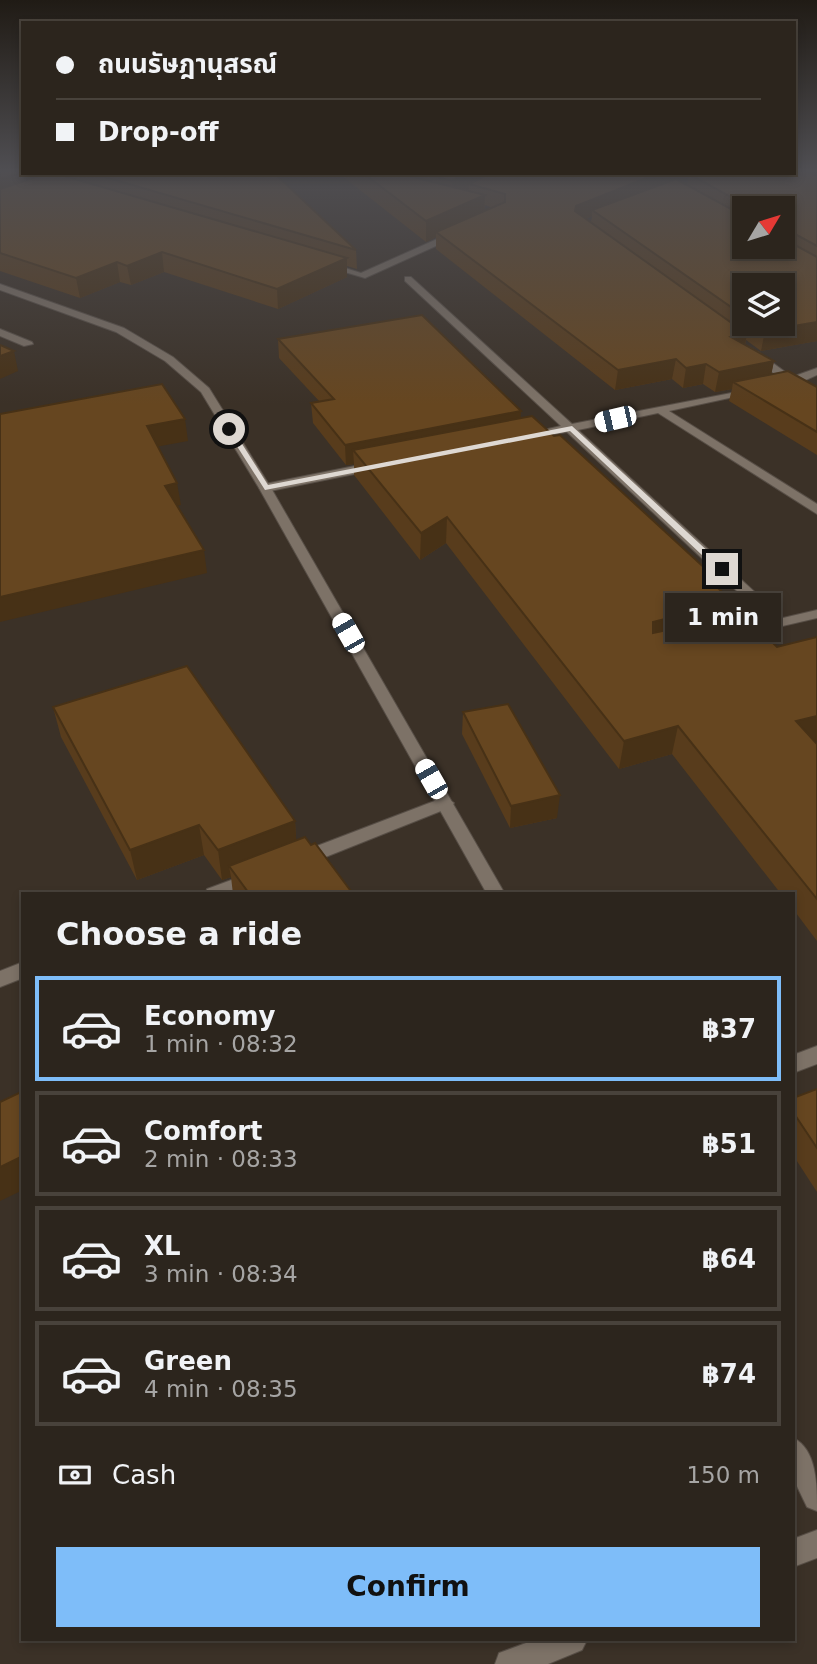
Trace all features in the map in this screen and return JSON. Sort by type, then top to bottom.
[{"type":"street","points":[[309,260],[362,276],[423,249]]},
{"type":"street","points":[[408,279],[779,622]]},
{"type":"street","points":[[0,287],[120,330],[170,359],[205,390],[265,488],[495,892]]},
{"type":"street","points":[[0,332],[28,344]]},
{"type":"street","points":[[748,349],[793,382]]},
{"type":"street","points":[[518,439],[793,382],[817,372]]},
{"type":"street","points":[[659,409],[817,510]]},
{"type":"street","points":[[265,488],[385,464]]},
{"type":"street","points":[[716,638],[817,614]]},
{"type":"street","points":[[291,864],[445,803]]},
{"type":"street","points":[[219,892],[265,874]]},
{"type":"street","points":[[0,979],[21,971]]},
{"type":"street","points":[[795,1063],[817,1055]]},
{"type":"street","points":[[795,1455],[817,1497]]},
{"type":"street","points":[[795,1552],[817,1544]]},
{"type":"street","points":[[510,1664],[569,1641]]},
{"type":"building","points":[[0,249],[315,249],[347,258],[277,289],[162,252],[127,266],[117,262],[76,278],[0,253]]},
{"type":"building","points":[[458,249],[628,249],[732,323],[732,336],[736,336],[731,337],[774,361],[719,372],[706,364],[686,368],[676,359],[618,370]]},
{"type":"building","points":[[647,249],[732,249],[732,259],[795,259],[795,249],[802,249],[817,257],[817,322],[795,326],[795,273],[732,273],[732,308]]},
{"type":"building","points":[[422,315],[521,411],[345,445],[311,403],[334,399],[278,339]]},
{"type":"building","points":[[0,345],[14,351],[0,356]]},
{"type":"building","points":[[788,371],[817,387],[817,432],[733,382]]},
{"type":"building","points":[[162,384],[185,419],[147,426],[177,483],[165,486],[204,550],[0,597],[0,414]]},
{"type":"building","points":[[532,416],[554,436],[560,435],[721,583],[715,585],[732,602],[653,622],[653,633],[743,614],[777,647],[817,637],[817,716],[796,721],[817,744],[817,899],[678,726],[624,741],[447,517],[421,533],[353,450]]},
{"type":"building","points":[[187,666],[295,821],[218,850],[199,825],[130,850],[53,707]]},
{"type":"building","points":[[508,704],[560,795],[511,806],[463,712]]},
{"type":"building","points":[[305,837],[311,845],[315,843],[352,892],[248,892],[229,866]]},
{"type":"building","points":[[817,1089],[817,1148],[795,1115],[795,1097]]},
{"type":"building","points":[[21,1092],[21,1157],[0,1167],[0,1102]]},
{"type":"route","points":[[229,429],[265,488],[572,428],[722,569]]}]
